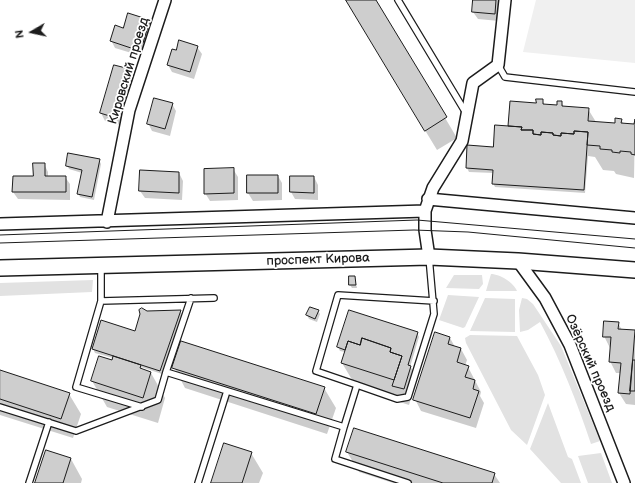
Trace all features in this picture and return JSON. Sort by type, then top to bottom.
[{"type":"main road","name":"проспект Кирова","points":[[0,268],[101,267],[429,257],[518,261],[635,270]]},
{"type":"street","name":"Кировский проезд","points":[[107,222],[129,110],[165,0]]},
{"type":"street","points":[[429,257],[425,230],[425,211],[428,199],[433,188],[462,141],[473,83],[498,65],[505,0]]},
{"type":"street","points":[[428,199],[635,218]]},
{"type":"street","points":[[0,224],[107,222],[425,211]]},
{"type":"street","name":"Озёрский проезд","points":[[518,261],[545,298],[570,345],[624,483]]},
{"type":"lane","points":[[398,0],[467,115]]},
{"type":"lane","points":[[498,65],[506,77],[635,92]]},
{"type":"lane","points":[[429,257],[434,301],[434,314],[408,397],[397,399],[316,371],[338,296],[434,301]]},
{"type":"lane","points":[[101,267],[101,300],[76,387],[142,407]]},
{"type":"lane","points":[[0,407],[76,431],[158,400],[191,298]]},
{"type":"lane","points":[[101,300],[214,298]]},
{"type":"lane","points":[[166,372],[344,427]]},
{"type":"lane","points":[[357,385],[335,459],[408,483]]},
{"type":"lane","points":[[198,483],[227,391]]},
{"type":"lane","points":[[29,483],[49,422]]},
{"type":"shaded area","points":[[536,0],[635,0],[635,63],[523,52]]},
{"type":"shaded area","points":[[491,274],[495,274],[506,280],[513,285],[517,291],[486,291]]},
{"type":"shaded area","points":[[454,275],[482,275],[483,284],[479,289],[446,288]]},
{"type":"shaded area","points":[[93,280],[92,292],[0,296],[0,283]]},
{"type":"shaded area","points":[[448,295],[479,297],[465,327],[463,328],[439,320]]},
{"type":"shaded area","points":[[485,298],[515,299],[515,332],[470,331]]},
{"type":"shaded area","points":[[522,298],[527,299],[533,304],[561,346],[600,441],[591,444],[568,382],[540,322],[528,330],[520,332],[519,310]]},
{"type":"shaded area","points":[[470,335],[517,336],[538,375],[545,395],[527,445],[511,430],[466,343],[465,338]]},
{"type":"shaded area","points":[[548,403],[568,457],[572,459],[581,483],[561,483],[530,449]]},
{"type":"shaded area","points":[[601,453],[612,483],[588,483],[578,456]]},
{"type":"building","points":[[346,0],[376,0],[447,117],[425,131]]},
{"type":"building","points":[[473,0],[496,0],[495,14],[472,12]]},
{"type":"building","points":[[128,13],[150,20],[143,43],[136,41],[134,49],[110,41],[115,25],[123,28]]},
{"type":"building","points":[[179,40],[198,46],[190,72],[167,65],[172,49],[176,50]]},
{"type":"building","points":[[114,65],[130,69],[116,118],[100,113]]},
{"type":"building","points":[[154,98],[173,103],[165,129],[147,124]]},
{"type":"building","points":[[536,99],[543,99],[543,104],[557,105],[557,101],[562,101],[562,106],[589,108],[588,121],[615,123],[615,118],[622,119],[621,123],[634,124],[635,119],[635,155],[631,154],[631,152],[612,152],[612,150],[600,149],[600,146],[587,145],[588,132],[574,131],[574,134],[561,133],[561,136],[553,135],[553,133],[541,132],[541,135],[533,134],[533,130],[521,130],[522,127],[508,126],[510,101],[536,103]]},
{"type":"building","points":[[495,125],[522,127],[521,130],[533,130],[533,134],[541,135],[541,132],[553,133],[553,135],[561,136],[561,133],[574,134],[574,131],[588,132],[584,190],[492,184],[493,170],[466,168],[467,145],[493,147]]},
{"type":"building","points":[[68,153],[100,159],[92,197],[77,194],[82,170],[66,166]]},
{"type":"building","points":[[33,163],[45,163],[45,176],[66,176],[66,192],[12,192],[13,176],[33,176]]},
{"type":"building","points":[[234,168],[234,193],[204,194],[204,169]]},
{"type":"building","points":[[140,170],[179,172],[179,193],[139,191]]},
{"type":"building","points":[[247,175],[278,175],[278,193],[247,193]]},
{"type":"building","points":[[290,176],[314,176],[314,193],[290,192]]},
{"type":"building","points":[[349,276],[355,276],[356,285],[349,285]]},
{"type":"building","points":[[310,307],[319,310],[315,319],[306,315]]},
{"type":"building","points":[[142,308],[147,311],[181,310],[160,371],[92,349],[101,320],[135,331],[140,314],[139,310]]},
{"type":"building","points":[[349,310],[418,332],[408,365],[411,366],[404,389],[392,386],[402,356],[390,352],[391,348],[362,338],[360,345],[348,341],[345,350],[337,347]]},
{"type":"building","points":[[604,321],[619,322],[618,329],[635,330],[630,394],[618,393],[621,363],[609,362],[611,337],[603,337]]},
{"type":"building","points":[[435,332],[450,337],[448,344],[461,348],[457,362],[469,366],[465,377],[475,380],[473,389],[479,391],[470,418],[413,400]]},
{"type":"building","points":[[362,338],[391,348],[390,352],[402,356],[394,380],[341,363],[348,341],[360,345]]},
{"type":"building","points":[[181,341],[325,387],[316,414],[172,368]]},
{"type":"building","points":[[99,356],[112,360],[113,356],[141,365],[140,368],[151,372],[143,398],[91,381]]},
{"type":"building","points":[[633,360],[635,360],[635,391],[630,391]]},
{"type":"building","points":[[0,370],[70,393],[61,419],[0,399]]},
{"type":"building","points":[[354,428],[495,473],[492,483],[443,483],[346,452]]},
{"type":"building","points":[[224,443],[252,452],[242,483],[211,483]]},
{"type":"building","points":[[46,450],[71,458],[63,483],[35,483]]},
{"type":"tram line","points":[[0,235],[417,220],[635,239]]},
{"type":"tram line","points":[[0,243],[414,230],[468,232],[635,248]]}]
